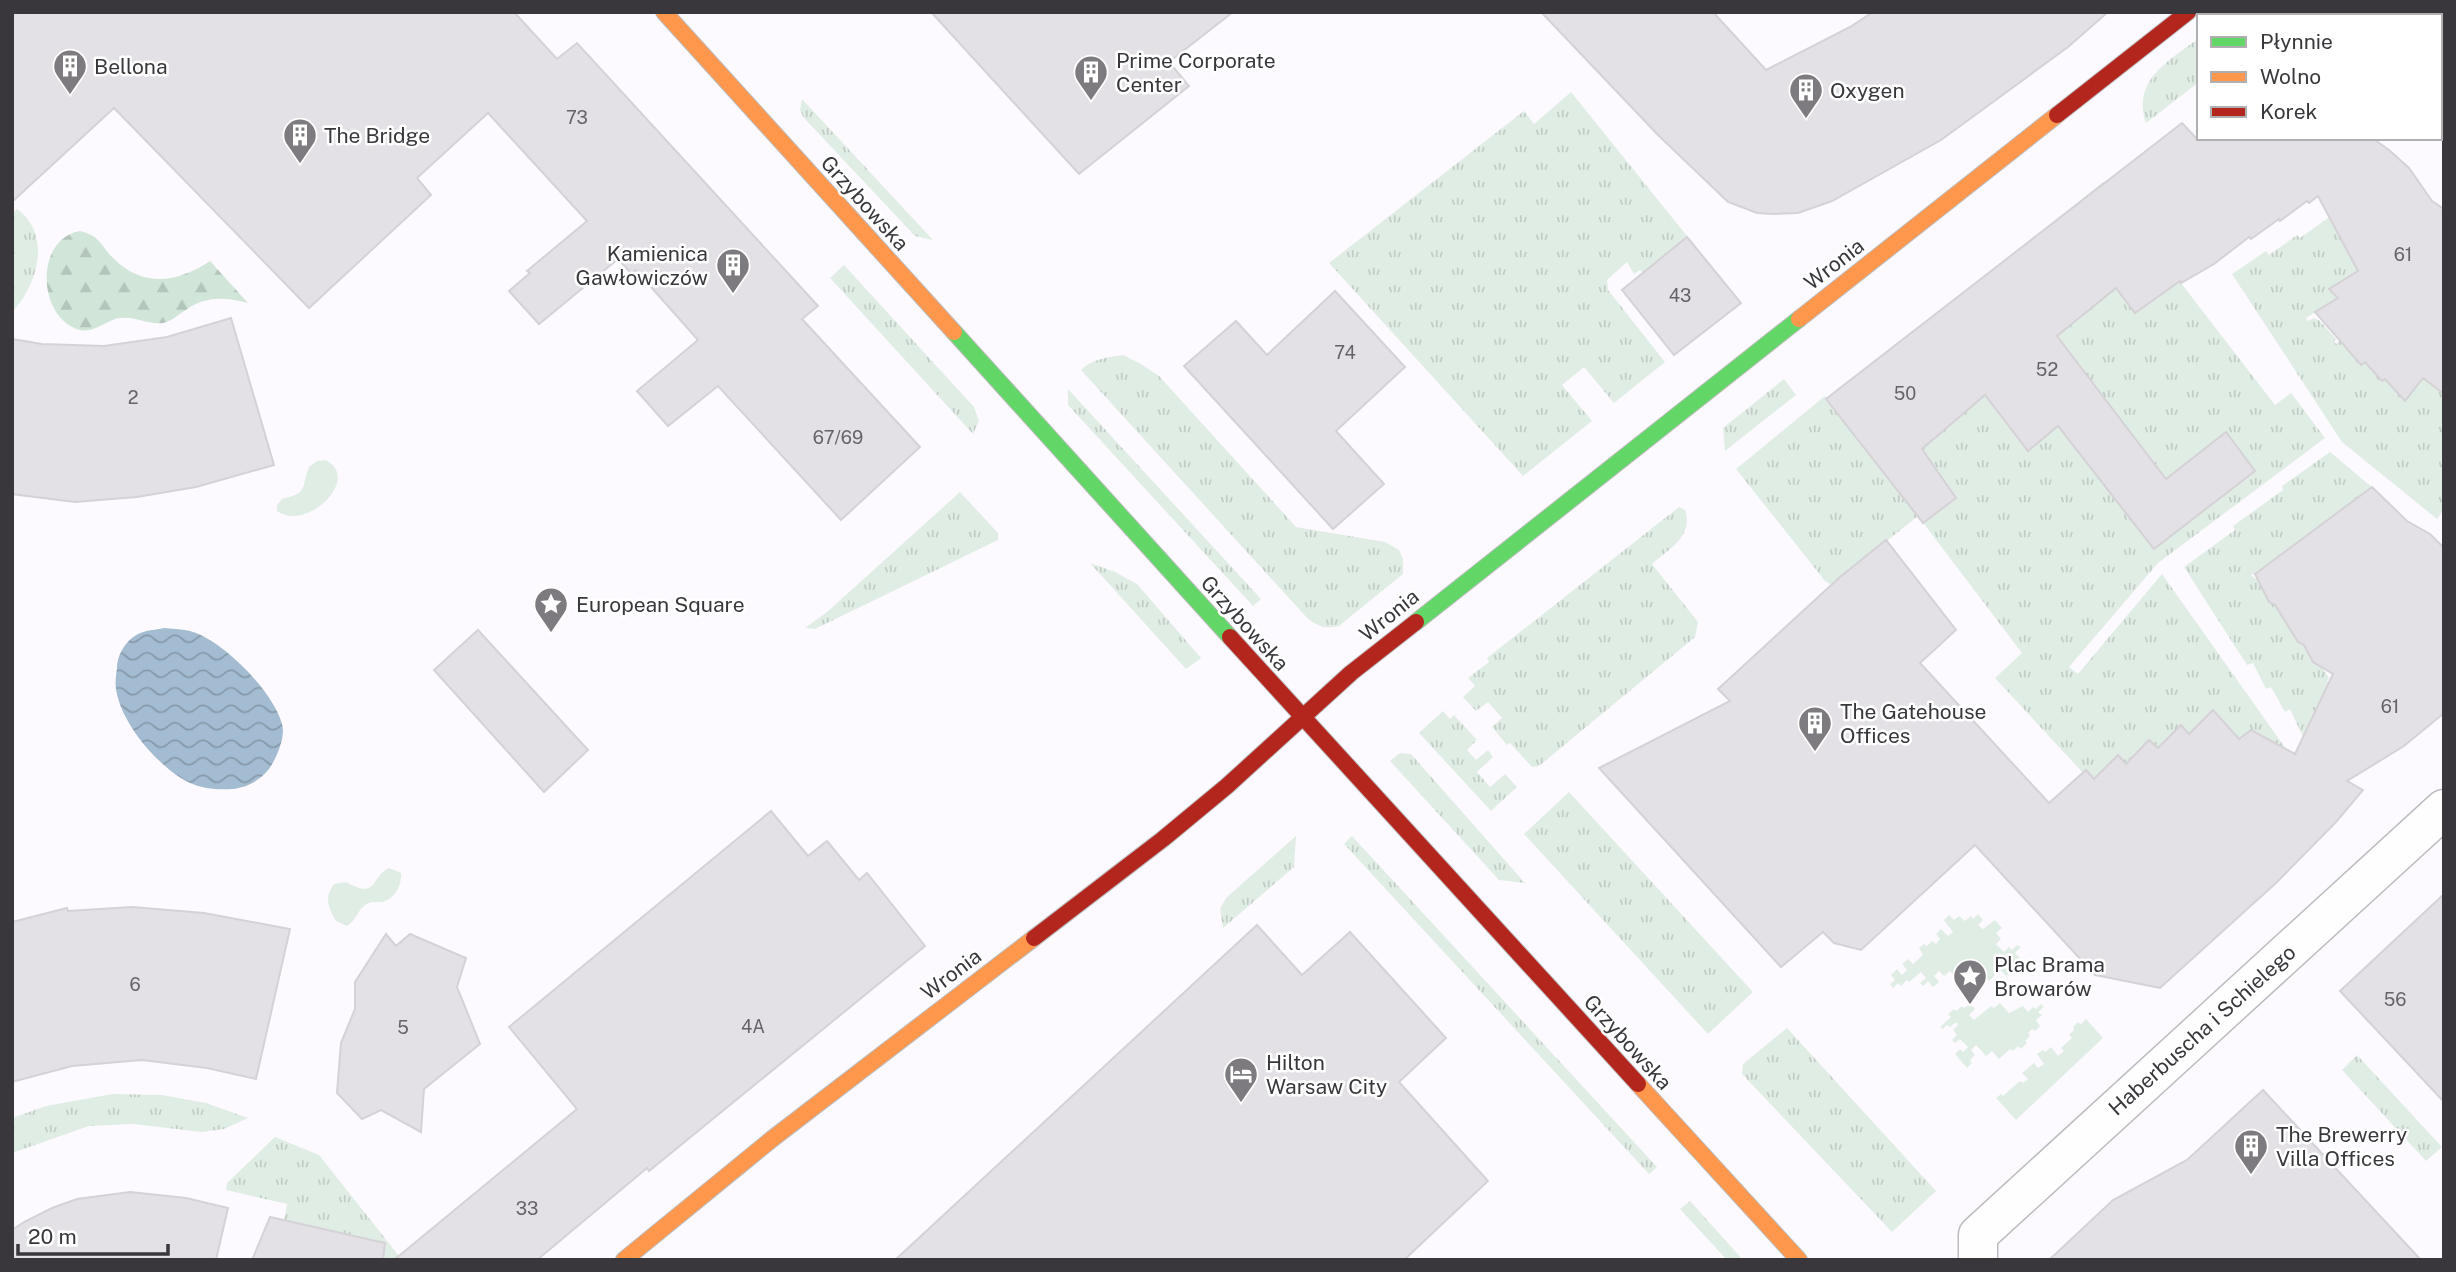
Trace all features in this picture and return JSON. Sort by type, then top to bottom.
[{"type":"street","name":"Grzybowska","points":[[664,12],[1302,717],[1799,1260]]},
{"type":"street","name":"Wronia","points":[[624,1260],[772,1139],[1163,839],[1227,786],[1351,673],[2188,12]]},
{"type":"street","name":"Haberbuscha i Schielego","points":[[1978,1260],[1978,1235],[2444,809]]},
{"type":"green space","points":[[2197,39],[2197,84],[2146,123],[2144,94],[2165,63]]},
{"type":"green space","points":[[1571,92],[1687,236],[1643,273],[1640,270],[1634,274],[1627,262],[1607,280],[1608,290],[1665,362],[1614,403],[1584,367],[1562,385],[1592,421],[1523,476],[1329,263],[1524,111],[1534,124]]},
{"type":"green space","points":[[802,99],[933,240],[915,236],[804,118],[800,110]]},
{"type":"green space","points":[[2103,182],[2275,405],[2291,393],[2325,438],[2158,563],[2069,667],[2078,674],[2162,574],[2286,749],[2284,752],[2243,743],[2213,710],[2191,736],[2181,725],[2164,746],[2126,764],[2117,755],[2100,775],[2093,779],[2083,773],[1995,678],[2022,653],[1918,516],[1832,585],[1825,581],[1736,469],[1825,396],[1826,399],[1958,298]]},
{"type":"green space","points":[[2345,206],[2362,269],[2330,288],[2340,297],[2306,318],[2308,321],[2314,318],[2320,321],[2336,339],[2336,344],[2341,340],[2382,376],[2379,378],[2381,381],[2386,378],[2405,400],[2425,376],[2444,373],[2444,509],[2437,519],[2342,442],[2232,274],[2266,251],[2269,255],[2297,235],[2300,238]]},
{"type":"green space","points":[[17,209],[28,219],[38,245],[29,288],[12,312],[12,213]]},
{"type":"green space","points":[[80,231],[96,238],[125,268],[149,278],[161,279],[186,274],[210,261],[248,303],[224,299],[208,300],[193,305],[163,323],[121,318],[93,329],[80,330],[66,323],[55,311],[49,296],[47,279],[48,263],[55,248],[65,237]]},
{"type":"green space","points":[[844,265],[974,407],[979,421],[973,434],[830,278]]},
{"type":"green space","points":[[1123,355],[1159,376],[1296,527],[1385,542],[1399,550],[1403,559],[1403,574],[1339,626],[1323,627],[1308,619],[1081,370],[1095,361]]},
{"type":"green space","points":[[1784,379],[1796,395],[1725,451],[1723,428]]},
{"type":"green space","points":[[1068,389],[1261,599],[1253,606],[1068,405]]},
{"type":"green space","points":[[2330,452],[2373,488],[2341,517],[2332,517],[2322,530],[2314,530],[2303,544],[2294,544],[2296,551],[2284,557],[2276,557],[2274,559],[2278,564],[2251,575],[2262,584],[2269,602],[2276,604],[2298,642],[2305,644],[2314,658],[2313,662],[2320,664],[2329,678],[2327,682],[2332,685],[2303,737],[2290,709],[2285,712],[2271,687],[2266,689],[2253,663],[2247,665],[2184,567],[2235,530],[2233,526],[2283,490],[2282,486]]},
{"type":"green space","points":[[325,460],[335,468],[338,478],[326,500],[302,515],[289,516],[277,511],[277,505],[282,499],[291,497],[303,488],[309,467],[317,461]]},
{"type":"green space","points":[[960,492],[998,533],[998,540],[815,629],[805,628],[827,612]]},
{"type":"green space","points":[[1679,507],[1685,510],[1687,519],[1683,535],[1652,564],[1698,622],[1695,637],[1539,766],[1532,767],[1510,743],[1507,745],[1492,727],[1502,718],[1488,702],[1476,711],[1463,697],[1475,686],[1468,678],[1489,662],[1487,658]]},
{"type":"green space","points":[[1090,563],[1137,584],[1201,658],[1186,669]]},
{"type":"green space","points":[[1443,711],[1450,719],[1454,715],[1477,740],[1467,750],[1476,760],[1488,750],[1493,757],[1477,772],[1490,787],[1505,774],[1517,787],[1491,811],[1419,733]]},
{"type":"green space","points":[[1400,753],[1411,754],[1525,883],[1499,880],[1390,761]]},
{"type":"green space","points":[[1569,792],[1753,992],[1708,1034],[1524,834]]},
{"type":"green space","points":[[1296,836],[1294,867],[1223,928],[1220,909],[1226,898]]},
{"type":"green space","points":[[1352,836],[1657,1167],[1649,1174],[1344,844]]},
{"type":"green space","points":[[389,868],[401,873],[399,887],[394,895],[386,901],[365,905],[347,926],[336,921],[328,902],[334,884],[346,882],[363,889],[368,888]]},
{"type":"green space","points":[[1978,914],[1983,920],[1978,925],[1983,929],[1995,920],[2002,928],[1996,933],[2001,939],[1996,944],[2004,952],[2009,947],[2012,950],[2017,945],[2021,947],[2015,953],[2020,958],[2014,963],[2009,958],[2003,963],[2011,972],[2006,976],[1998,968],[1989,981],[1982,973],[1976,978],[1969,970],[1963,975],[1960,972],[1955,977],[1950,971],[1944,976],[1939,971],[1934,976],[1939,982],[1933,987],[1928,981],[1923,986],[1920,983],[1926,978],[1921,972],[1909,982],[1907,980],[1901,986],[1898,983],[1893,988],[1890,984],[1895,980],[1891,975],[1897,969],[1902,975],[1907,970],[1902,964],[1908,959],[1913,964],[1923,955],[1919,948],[1932,941],[1936,944],[1940,939],[1936,934],[1941,929],[1948,936],[1953,932],[1944,920],[1949,915],[1954,920],[1959,916],[1965,921]]},
{"type":"green space","points":[[2000,1003],[2009,1013],[2023,1006],[2028,1012],[2041,1004],[2044,1007],[2038,1012],[2042,1015],[2036,1020],[2040,1026],[2028,1033],[2030,1036],[2025,1041],[2027,1043],[2021,1049],[2018,1046],[2013,1051],[2010,1049],[1999,1059],[1992,1051],[1986,1056],[1976,1045],[1971,1050],[1975,1055],[1970,1060],[1972,1063],[1967,1068],[1955,1054],[1968,1047],[1960,1039],[1955,1043],[1952,1040],[1957,1035],[1953,1030],[1958,1025],[1956,1022],[1950,1027],[1940,1027],[1951,1017],[1948,1014],[1954,1009],[1956,1011],[1970,1004],[1975,1009],[1969,1015],[1974,1020],[1991,1006],[1994,1008]]},
{"type":"green space","points":[[2086,1019],[2103,1038],[2016,1120],[1996,1098],[2001,1094],[2003,1096],[2020,1081],[2023,1083],[2028,1079],[2022,1073],[2034,1063],[2038,1068],[2044,1064],[2037,1054],[2051,1047],[2058,1056],[2064,1051],[2061,1048],[2072,1038],[2069,1035],[2074,1030],[2073,1027]]},
{"type":"green space","points":[[1787,1028],[1936,1191],[1892,1232],[1742,1074],[1743,1064]]},
{"type":"green space","points":[[2357,1055],[2442,1147],[2426,1161],[2342,1070]]},
{"type":"green space","points":[[113,1094],[162,1095],[206,1103],[248,1118],[224,1129],[202,1132],[133,1124],[89,1126],[12,1153],[12,1118],[46,1106]]},
{"type":"green space","points":[[275,1137],[319,1155],[399,1256],[394,1260],[336,1260],[309,1226],[284,1220],[287,1204],[226,1190],[227,1183]]},
{"type":"green space","points":[[1690,1201],[1743,1260],[1727,1260],[1680,1209]]},
{"type":"water","points":[[164,628],[192,632],[221,648],[259,684],[277,711],[283,729],[280,748],[269,769],[253,783],[222,789],[190,783],[154,756],[133,730],[119,702],[116,687],[120,653],[138,634]]},
{"type":"building","points":[[12,12],[514,12],[557,59],[577,43],[818,306],[802,319],[920,447],[841,520],[718,386],[668,426],[637,391],[698,340],[636,270],[631,273],[618,259],[539,324],[509,291],[530,273],[527,271],[587,221],[488,113],[417,178],[431,195],[309,308],[114,108],[12,202]]},
{"type":"building","name":"Prime Corporate Center","points":[[931,12],[1233,12],[1169,62],[1189,86],[1079,174]]},
{"type":"building","name":"Oxygen","points":[[1541,12],[1713,12],[1766,70],[1850,27],[1873,12],[2108,12],[2068,47],[1941,140],[1832,201],[1798,213],[1773,214],[1757,213],[1728,202],[1658,135]]},
{"type":"building","points":[[2182,123],[2197,140],[2375,140],[2409,168],[2432,201],[2444,209],[2444,394],[2423,378],[2405,401],[2365,362],[2361,365],[2315,312],[2338,298],[2329,289],[2358,271],[2318,196],[2251,239],[2249,237],[2214,264],[2181,283],[2180,281],[2135,313],[2116,288],[2057,336],[2166,479],[2226,432],[2255,471],[2154,549],[2058,426],[2028,451],[1985,395],[1922,449],[1956,498],[1923,523],[1826,399]]},
{"type":"building","points":[[1687,237],[1741,303],[1674,355],[1622,290]]},
{"type":"building","points":[[1335,291],[1405,367],[1336,431],[1384,484],[1333,529],[1184,366],[1236,321],[1267,355]]},
{"type":"building","points":[[231,318],[274,465],[196,487],[137,497],[75,502],[12,494],[12,339],[42,344],[104,346],[167,337]]},
{"type":"building","name":"The Gatehouse Offices","points":[[2372,487],[2407,521],[2430,534],[2444,548],[2444,713],[2404,746],[2347,781],[2363,790],[2336,822],[2276,883],[2160,988],[2095,975],[1975,845],[1861,950],[1834,943],[1823,932],[1781,967],[1599,768],[1730,701],[1718,689],[1840,577],[1886,540],[1956,630],[1920,663],[2049,803],[2086,770],[2094,779],[2118,755],[2126,764],[2149,740],[2158,748],[2181,725],[2189,734],[2213,710],[2239,739],[2251,730],[2295,754],[2333,674],[2313,662],[2275,605],[2269,602],[2255,574]]},
{"type":"building","points":[[478,630],[588,750],[544,792],[434,670]]},
{"type":"building","points":[[771,811],[808,856],[827,841],[859,880],[867,873],[925,946],[649,1171],[647,1168],[537,1260],[394,1260],[577,1109],[509,1027]]},
{"type":"building","points":[[2444,894],[2444,1102],[2340,991]]},
{"type":"building","points":[[132,907],[204,913],[290,929],[256,1079],[207,1068],[142,1060],[72,1066],[12,1082],[12,922],[67,908],[68,911]]},
{"type":"building","name":"Hilton Warsaw City","points":[[1257,925],[1302,975],[1350,932],[1446,1038],[1399,1082],[1488,1181],[1404,1260],[895,1260]]},
{"type":"building","points":[[386,934],[396,946],[410,934],[466,958],[457,987],[480,1044],[424,1089],[421,1132],[381,1110],[362,1119],[337,1093],[341,1043],[355,1009],[355,982]]},
{"type":"building","name":"The Brewerry Villa Offices","points":[[2263,1090],[2421,1260],[2049,1260],[2113,1200],[2187,1160]]},
{"type":"building","points":[[130,1192],[186,1198],[228,1208],[216,1260],[12,1260],[12,1230],[24,1222],[77,1199]]},
{"type":"building","points":[[270,1217],[385,1243],[383,1260],[252,1260]]},
{"type":"traffic: fast","points":[[1416,622],[1799,319]]},
{"type":"traffic: fast","points":[[954,332],[1230,637]]},
{"type":"traffic: slow","points":[[664,12],[954,332]]},
{"type":"traffic: slow","points":[[1799,319],[2057,115]]},
{"type":"traffic: slow","points":[[624,1260],[772,1139],[1034,938]]},
{"type":"traffic: slow","points":[[1638,1084],[1799,1260]]},
{"type":"traffic: jam","points":[[2057,115],[2188,12]]},
{"type":"traffic: jam","points":[[1034,938],[1163,839],[1227,786],[1351,673],[1416,622]]},
{"type":"traffic: jam","points":[[1230,637],[1638,1084]]},
{"type":"place","name":"Bellona","points":[[70,96]]},
{"type":"place","name":"Prime Corporate Center","points":[[1091,102]]},
{"type":"place","name":"Oxygen","points":[[1806,120]]},
{"type":"place","name":"The Bridge","points":[[300,165]]},
{"type":"place","name":"Kamienica Gawłowiczów","points":[[733,295]]},
{"type":"place","name":"European Square","points":[[551,634]]},
{"type":"place","name":"The Gatehouse Offices","points":[[1815,753]]},
{"type":"place","name":"Plac Brama Browarów","points":[[1970,1006]]},
{"type":"place","name":"Hilton Warsaw City","points":[[1241,1104]]},
{"type":"place","name":"The Brewerry Villa Offices","points":[[2251,1176]]}]
